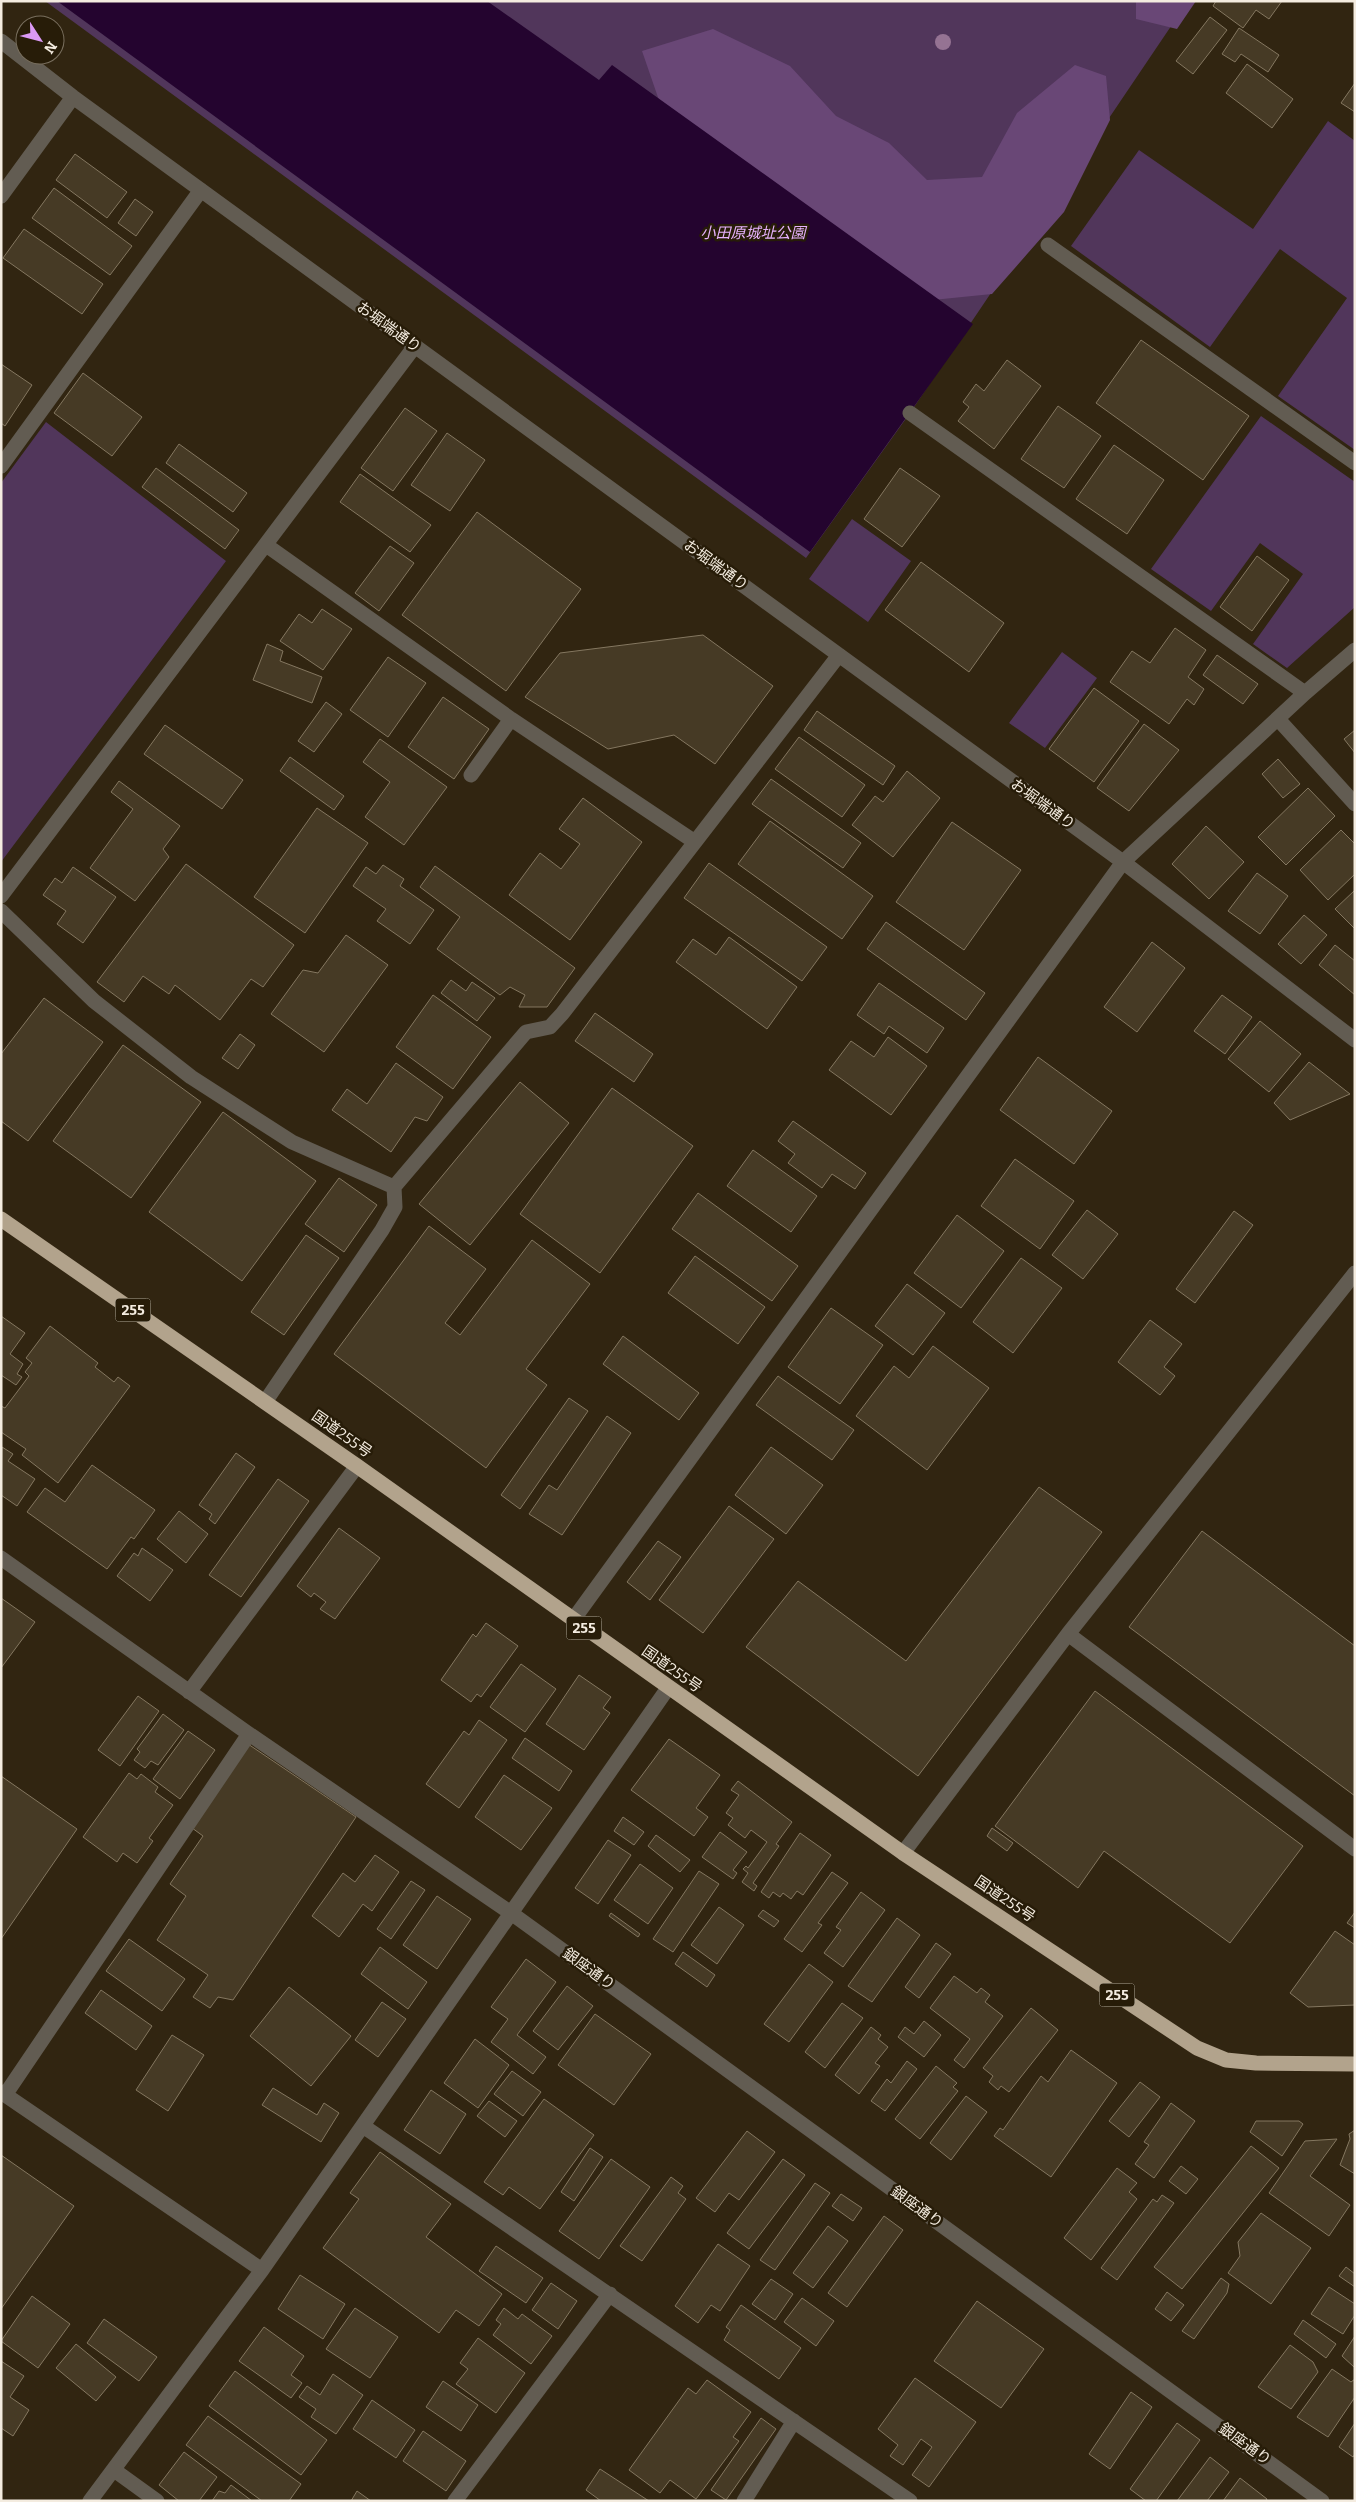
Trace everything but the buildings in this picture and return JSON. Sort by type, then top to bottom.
[{"type":"highway","name":"国道255号","points":[[1,1219],[357,1466],[903,1853],[1197,2048],[1226,2060],[1256,2063],[1355,2064]]},
{"type":"street","name":"お堀端通り","points":[[1,41],[73,97],[1123,862],[1355,1040]]},
{"type":"street","points":[[1,196],[73,97]]},
{"type":"street","points":[[1,466],[201,190]]},
{"type":"street","points":[[1048,245],[1355,463]]},
{"type":"street","points":[[1,896],[415,346]]},
{"type":"street","points":[[910,413],[1305,693]]},
{"type":"street","points":[[266,545],[511,719],[696,842]]},
{"type":"street","points":[[573,1620],[1123,862],[1305,693],[1355,650]]},
{"type":"street","points":[[264,1402],[382,1230],[395,1207],[394,1187],[526,1032],[550,1027],[562,1014],[839,655]]},
{"type":"street","points":[[471,775],[511,719]]},
{"type":"street","points":[[1278,719],[1355,804]]},
{"type":"street","points":[[1,911],[94,1001],[191,1077],[292,1142],[394,1187]]},
{"type":"street","points":[[903,1853],[1068,1634],[1355,1273]]},
{"type":"street","points":[[189,1692],[357,1466]]},
{"type":"street","name":"銀座通り","points":[[1,1558],[249,1734],[511,1913],[1322,2501]]},
{"type":"street","points":[[1068,1634],[1355,1849]]},
{"type":"street","points":[[90,2501],[262,2270],[668,1688]]},
{"type":"street","points":[[249,1734],[3,2094],[262,2270]]},
{"type":"street","points":[[363,2126],[910,2501]]},
{"type":"street","points":[[455,2501],[610,2294]]},
{"type":"street","points":[[744,2501],[794,2421]]},
{"type":"street","points":[[114,2470],[157,2501]]},
{"type":"green space","name":"小田原城址公園","points":[[45,1],[1188,1],[910,413],[806,558]]},
{"type":"green space","points":[[1136,1],[1196,1],[1177,29],[1136,19]]},
{"type":"green space","points":[[713,29],[790,66],[836,116],[889,143],[927,180],[982,177],[1017,113],[1075,65],[1106,76],[1110,120],[1064,212],[992,294],[863,307],[691,193],[642,51]]},
{"type":"green space","points":[[1328,121],[1355,141],[1355,450],[1278,396],[1347,298],[1280,249],[1210,347],[1071,246],[1139,150],[1253,229]]},
{"type":"green space","points":[[1261,416],[1355,482],[1355,607],[1287,668],[1253,644],[1303,574],[1260,543],[1211,611],[1151,569]]},
{"type":"green space","points":[[46,422],[226,561],[1,862],[1,483]]},
{"type":"green space","points":[[852,519],[911,561],[868,622],[809,579]]},
{"type":"green space","points":[[1062,652],[1097,678],[1045,748],[1009,723]]},
{"type":"shaded area","name":"小田原城址公園","points":[[57,1],[487,1],[599,80],[612,65],[973,324],[810,552]]}]
